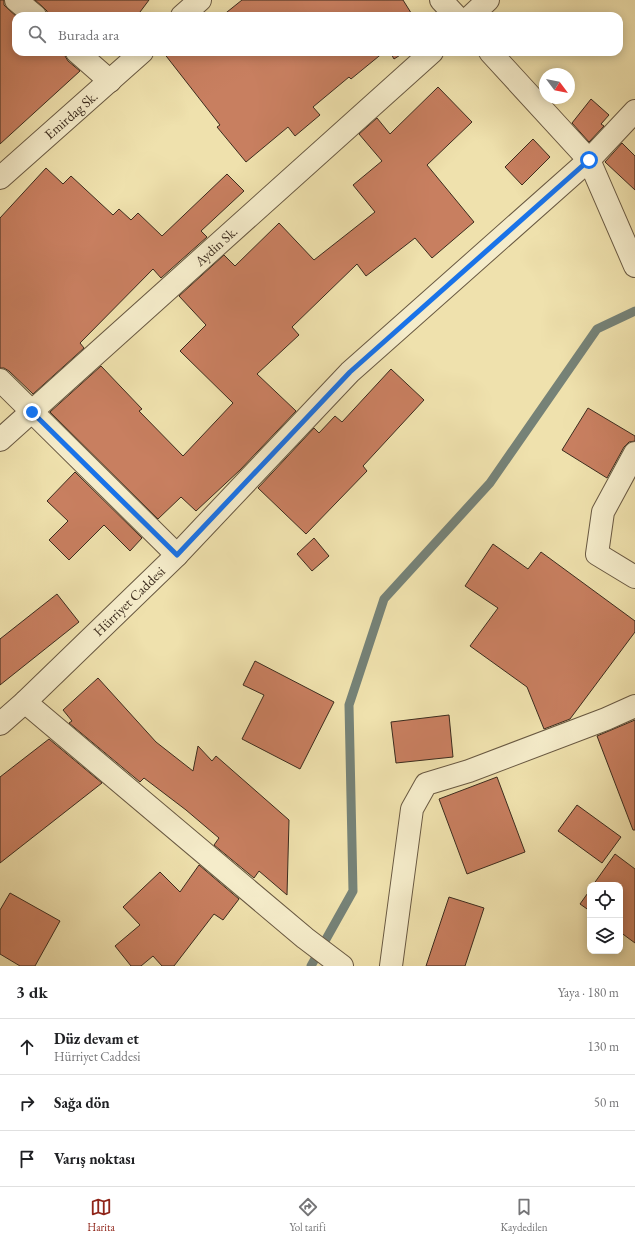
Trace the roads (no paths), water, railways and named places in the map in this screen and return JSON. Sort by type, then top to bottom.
[{"type":"street","points":[[16,0],[30,12]]},
{"type":"street","points":[[186,12],[200,0]]},
{"type":"street","points":[[441,0],[452,12]]},
{"type":"street","points":[[475,12],[488,0]]},
{"type":"street","points":[[82,56],[110,81]]},
{"type":"street","name":"Emirdag Sk.","points":[[0,178],[138,56]]},
{"type":"street","name":"Aydin Sk.","points":[[0,440],[428,56]]},
{"type":"street","points":[[494,56],[589,160],[635,266]]},
{"type":"street","name":"Hürriyet Caddesi","points":[[0,724],[25,702],[177,555],[350,372],[589,160],[635,111]]},
{"type":"street","points":[[0,380],[177,555]]},
{"type":"street","points":[[635,453],[603,512],[597,554],[635,577]]},
{"type":"street","points":[[25,702],[305,938],[342,966]]},
{"type":"street","points":[[391,966],[412,809],[426,784],[469,771],[606,719],[635,706]]},
{"type":"waterway","points":[[311,966],[353,891],[349,705],[384,599],[490,483],[597,329],[635,311]]}]
